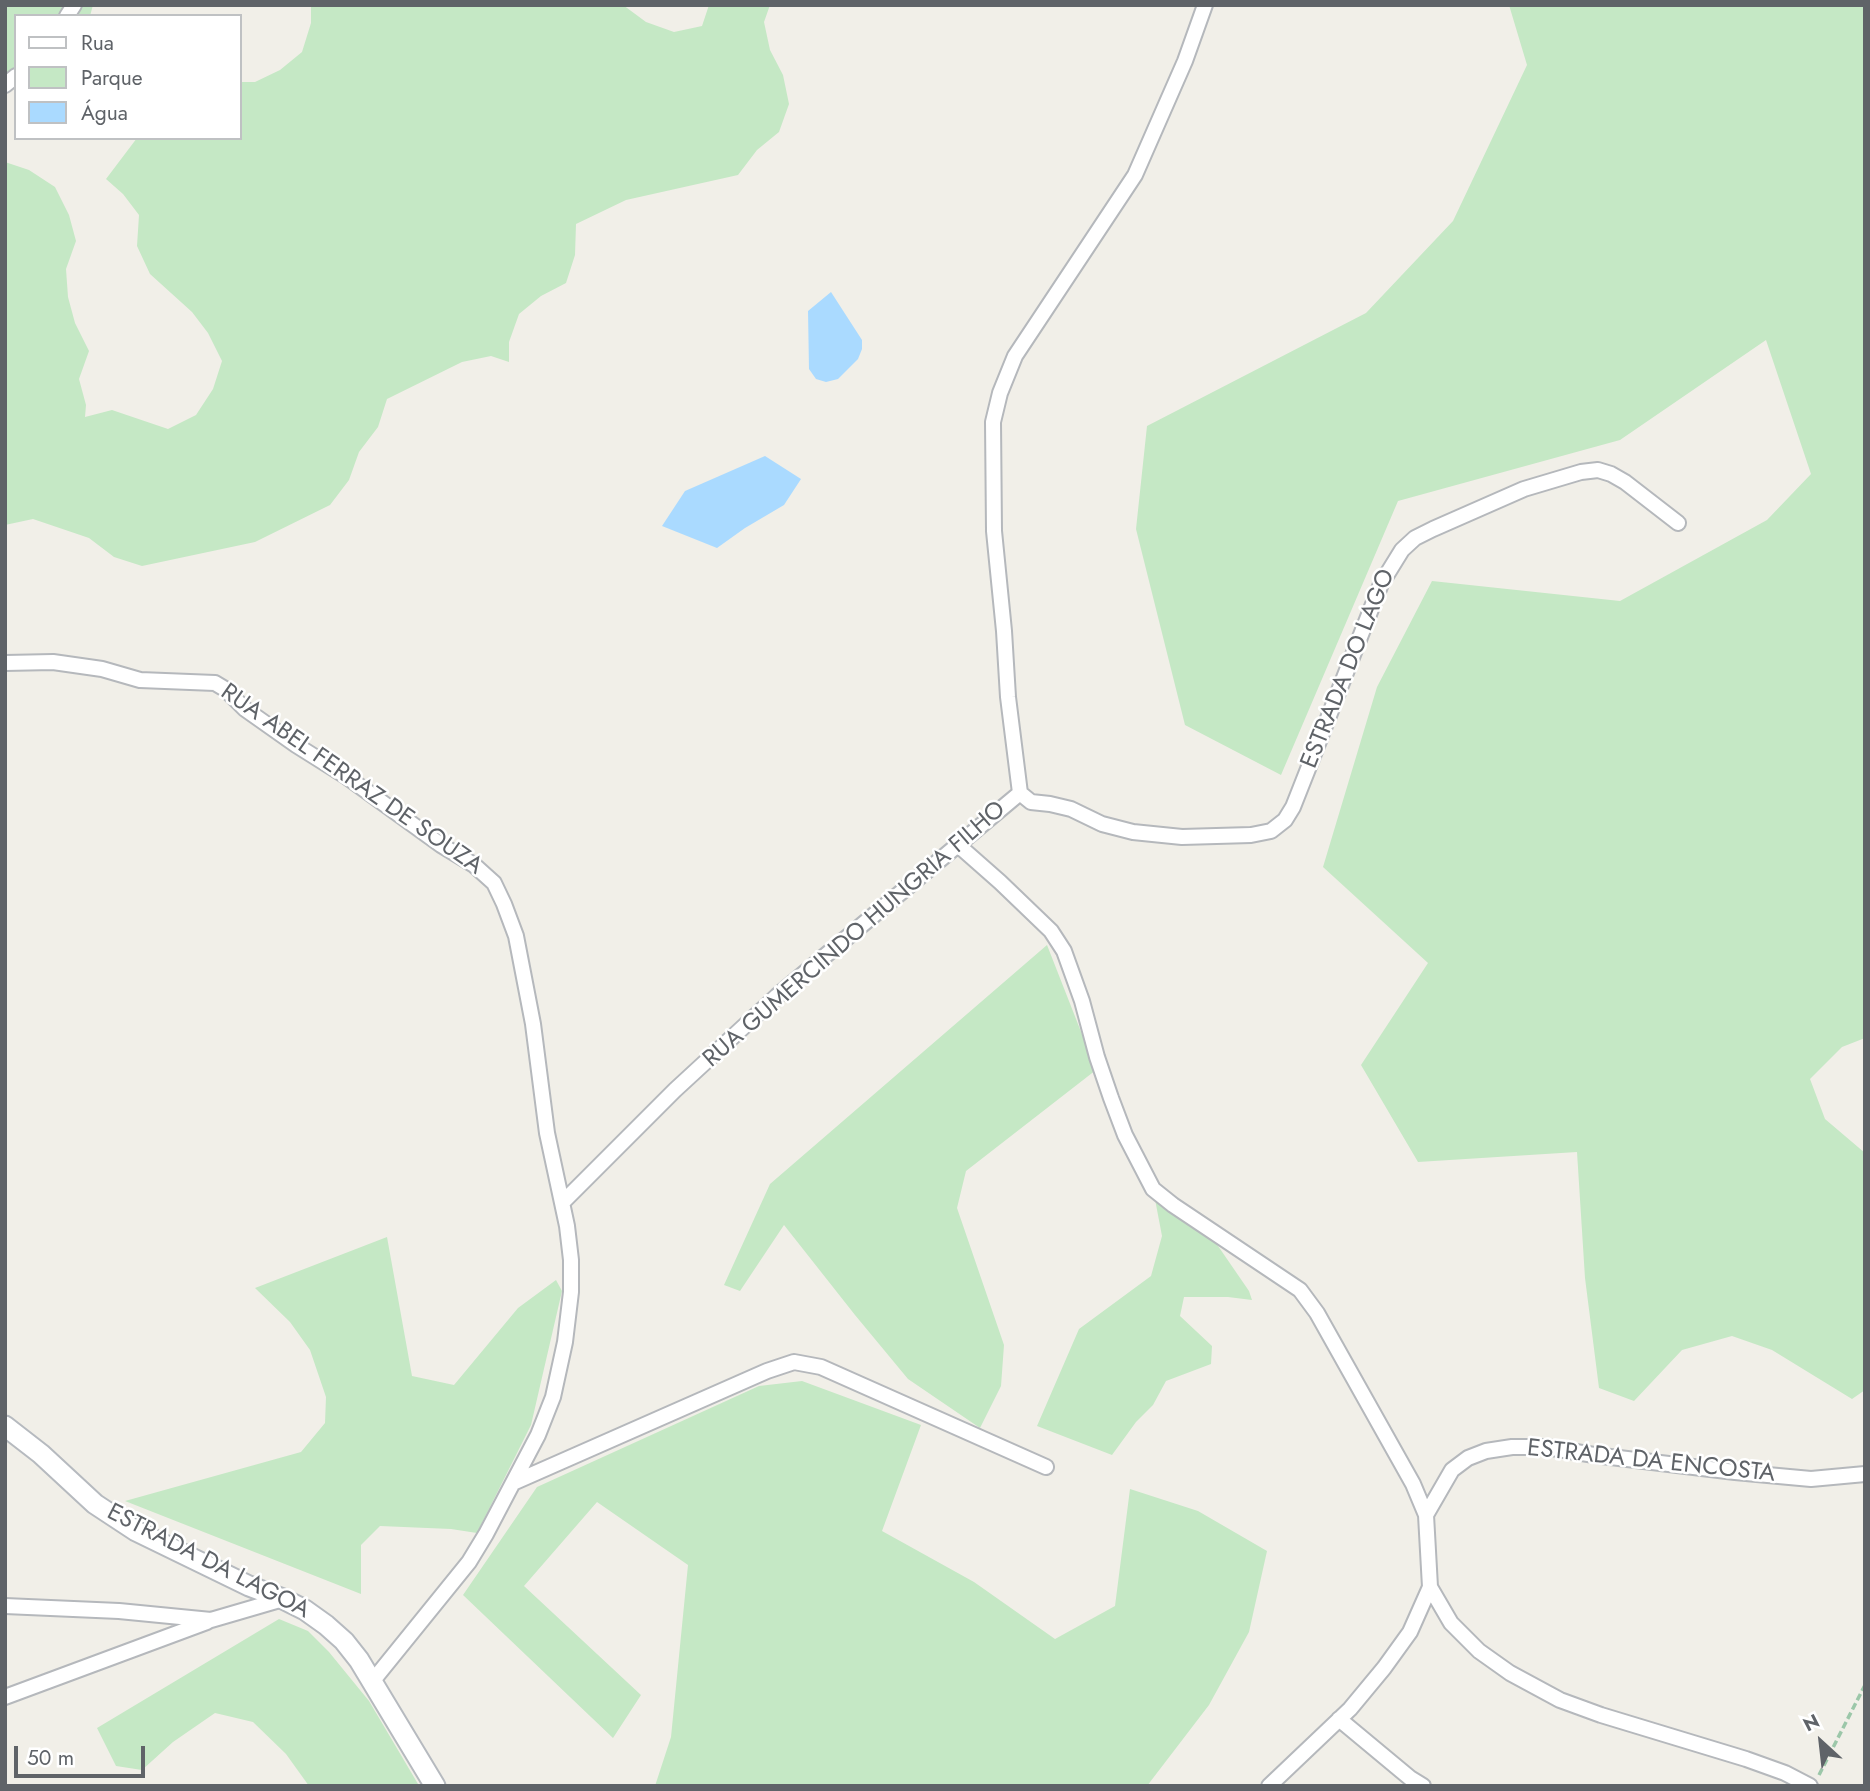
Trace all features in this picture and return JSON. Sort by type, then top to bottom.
[{"type":"street","name":"RUA GUMERCINDO HUNGRIA FILHO","points":[[562,1203],[675,1090],[778,996],[1020,793],[1008,697],[994,531],[993,422],[1015,356],[1135,175],[1185,61],[1205,5]]},
{"type":"street","name":"ESTRADA DO LAGO","points":[[1020,793],[1031,802],[1071,809],[1102,824],[1133,832],[1182,837],[1251,835],[1271,831],[1285,820],[1293,807],[1381,584],[1402,550],[1415,538],[1524,489],[1581,472],[1598,470],[1625,482],[1678,523]]},
{"type":"street","name":"RUA ABEL FERRAZ DE SOUZA","points":[[5,663],[53,662],[90,667],[140,680],[215,683],[245,709],[296,746],[347,777],[441,845],[474,865],[494,883],[516,936],[533,1024],[547,1133],[562,1203]]},
{"type":"street","points":[[958,845],[1051,931],[1064,951],[1115,1110],[1153,1189],[1300,1290],[1308,1299],[1413,1484],[1426,1515],[1430,1587],[1451,1623],[1479,1651],[1510,1673],[1560,1700],[1746,1759],[1812,1786]]},
{"type":"street","points":[[371,1683],[469,1562],[515,1482],[538,1435],[553,1397],[565,1342],[571,1292],[572,1260],[562,1203]]},
{"type":"street","points":[[515,1482],[766,1371],[793,1362],[821,1367],[1046,1467]]},
{"type":"street","name":"ESTRADA DA LAGOA","points":[[5,1426],[41,1454],[95,1504],[136,1531],[249,1586],[283,1599],[326,1625],[344,1641],[359,1660],[435,1786]]},
{"type":"street","name":"ESTRADA DA ENCOSTA","points":[[1426,1515],[1452,1470],[1468,1458],[1486,1451],[1512,1447],[1546,1447],[1671,1465],[1811,1479],[1865,1475]]},
{"type":"street","points":[[1269,1786],[1339,1719],[1384,1668],[1410,1632],[1430,1587]]},
{"type":"street","points":[[5,1697],[211,1620],[283,1599]]},
{"type":"street","points":[[5,1606],[119,1611],[211,1620]]},
{"type":"street","points":[[1339,1719],[1423,1786]]},
{"type":"path","points":[[1812,1786],[1865,1685]]},
{"type":"green space","points":[[5,5],[93,5],[91,14],[14,14],[14,80],[5,87]]},
{"type":"green space","points":[[311,5],[623,5],[646,22],[674,32],[702,26],[709,5],[770,5],[764,22],[770,50],[783,75],[789,104],[779,132],[757,150],[738,175],[626,200],[576,224],[575,255],[566,283],[541,296],[519,314],[509,342],[509,362],[491,356],[462,362],[387,399],[378,427],[359,452],[349,480],[330,505],[255,542],[142,566],[114,557],[89,538],[33,519],[5,525],[5,162],[29,170],[55,187],[69,215],[76,241],[66,269],[68,297],[75,323],[89,351],[79,379],[86,405],[85,417],[112,410],[168,429],[196,415],[213,389],[222,361],[208,333],[192,312],[150,274],[137,246],[139,215],[123,194],[106,179],[135,140],[242,140],[242,82],[255,82],[280,70],[302,52],[311,23]]},
{"type":"green space","points":[[1509,5],[1865,5],[1865,1038],[1842,1047],[1810,1079],[1825,1119],[1865,1153],[1865,1390],[1852,1399],[1772,1350],[1732,1336],[1682,1350],[1634,1401],[1599,1388],[1585,1278],[1577,1152],[1418,1162],[1361,1065],[1428,963],[1323,867],[1377,687],[1432,581],[1620,601],[1767,520],[1811,474],[1766,340],[1620,440],[1398,501],[1281,775],[1185,725],[1136,529],[1147,426],[1366,313],[1453,221],[1527,65]]},
{"type":"green space","points":[[1047,945],[1096,1070],[966,1171],[957,1208],[1004,1345],[1001,1386],[980,1428],[908,1379],[784,1225],[740,1291],[724,1285],[770,1184]]},
{"type":"green space","points":[[1154,1194],[1216,1243],[1249,1291],[1252,1300],[1184,1297],[1180,1316],[1212,1346],[1211,1364],[1166,1381],[1153,1405],[1136,1422],[1112,1455],[1037,1426],[1079,1329],[1151,1276],[1162,1236]]},
{"type":"green space","points":[[387,1237],[412,1376],[454,1385],[518,1308],[556,1280],[562,1291],[531,1425],[477,1533],[451,1529],[380,1526],[361,1545],[361,1594],[125,1501],[301,1452],[325,1423],[326,1397],[310,1350],[290,1322],[255,1288]]},
{"type":"green space","points":[[802,1381],[921,1425],[882,1531],[974,1582],[1055,1639],[1115,1606],[1130,1489],[1198,1511],[1267,1551],[1249,1632],[1209,1705],[1147,1786],[655,1786],[671,1737],[688,1565],[597,1502],[524,1586],[641,1695],[613,1738],[463,1595],[537,1487],[759,1386]]},
{"type":"green space","points":[[279,1619],[308,1631],[329,1652],[369,1701],[417,1786],[309,1786],[286,1754],[253,1722],[215,1713],[173,1742],[142,1770],[116,1766],[97,1728]]},
{"type":"water","points":[[831,292],[862,340],[862,349],[858,359],[838,379],[826,382],[816,379],[809,369],[808,311]]},
{"type":"water","points":[[765,456],[801,479],[784,505],[717,548],[662,526],[685,491]]}]
